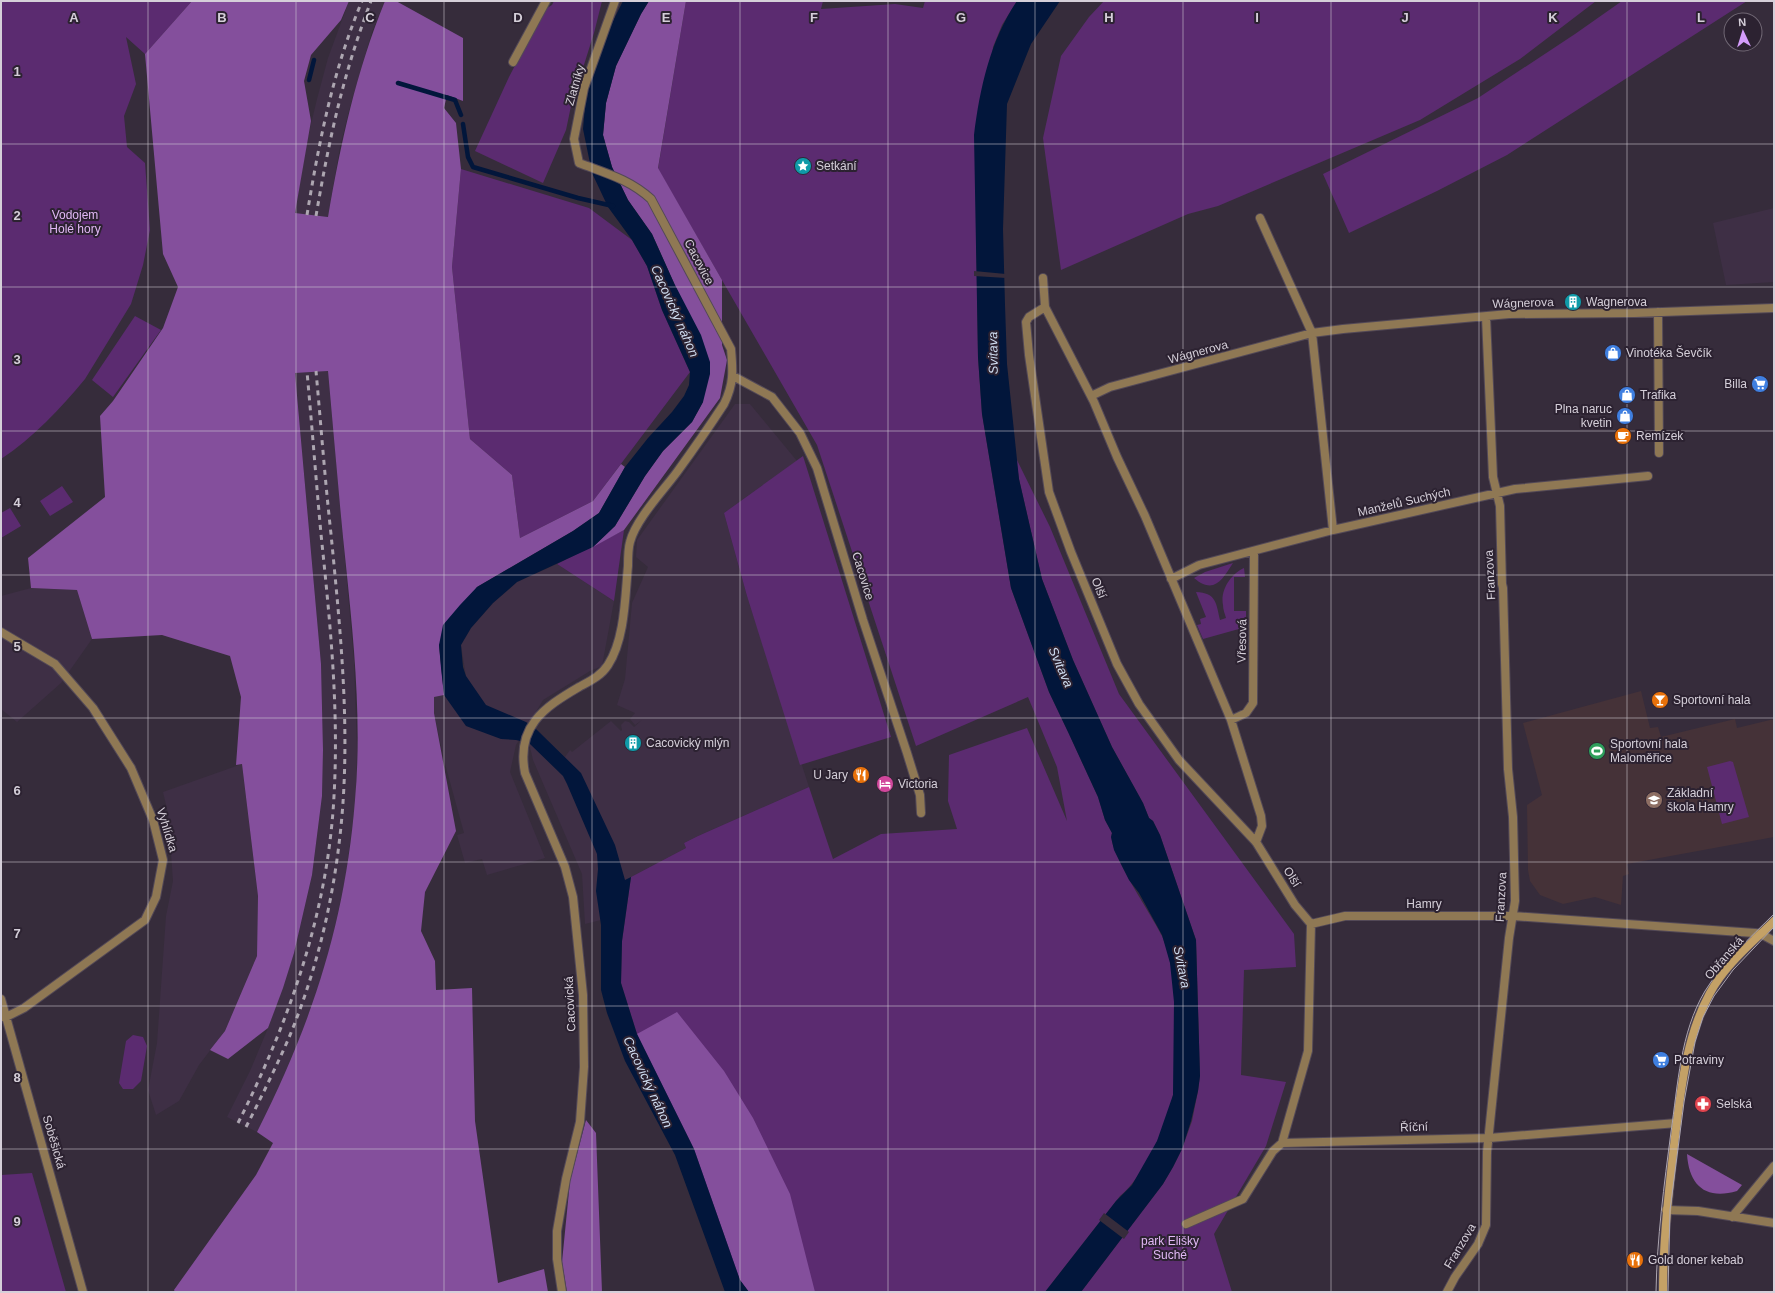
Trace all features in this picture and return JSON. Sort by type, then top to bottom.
[{"type":"main road","name":"Obřanská","points":[[1677,1123],[1684,1074],[1698,1016],[1710,992],[1730,966],[1774,921]]},
{"type":"main road","points":[[1663,1292],[1666,1210],[1677,1123]]},
{"type":"street","points":[[513,62],[546,1]]},
{"type":"street","name":"Zlatníky","points":[[616,1],[584,88],[574,139],[579,163],[616,177]]},
{"type":"street","name":"Cacovice","points":[[531,724],[557,700],[595,678],[605,670],[615,655],[621,632],[630,541],[644,515],[678,471],[724,404],[733,376],[731,349],[651,198],[637,187],[616,177]]},
{"type":"street","points":[[1260,218],[1312,333],[1333,530]]},
{"type":"street","points":[[1043,278],[1045,307],[1091,396],[1117,457],[1145,516],[1231,720],[1261,816],[1262,826],[1256,842]]},
{"type":"street","name":"Olší","points":[[1045,307],[1034,313],[1026,322],[1028,348],[1049,492],[1071,552],[1117,664],[1139,704],[1179,760],[1256,842],[1296,905],[1311,924]]},
{"type":"street","name":"Wágnerova","points":[[1091,396],[1110,387],[1229,357],[1312,333],[1343,329],[1509,314],[1658,312],[1774,308]]},
{"type":"street","points":[[1658,312],[1659,453]]},
{"type":"street","name":"Wágnerova","points":[[1486,317],[1493,477],[1496,493]]},
{"type":"street","name":"Cacovice","points":[[733,376],[772,397],[800,433],[817,468],[863,620],[912,767],[920,795],[921,813]]},
{"type":"street","name":"Manželů Suchých","points":[[1171,579],[1199,565],[1333,530],[1515,488],[1648,476]]},
{"type":"street","name":"Franzova","points":[[1447,1292],[1455,1277],[1478,1244],[1486,1225],[1487,1152],[1509,938],[1515,901],[1514,836],[1508,769],[1504,588],[1502,584],[1500,506],[1496,493]]},
{"type":"street","name":"Vřesová","points":[[1231,720],[1246,713],[1253,703],[1254,551]]},
{"type":"street","name":"Vyhlídka","points":[[1,632],[55,664],[92,708],[131,768],[153,820],[163,860],[156,898],[146,920],[24,1008],[4,1017]]},
{"type":"street","name":"Cacovická","points":[[531,724],[524,742],[522,758],[524,773],[565,867],[573,897],[583,995],[584,1067],[580,1122],[566,1179],[557,1231],[557,1259],[562,1292]]},
{"type":"street","name":"Hamry","points":[[1311,924],[1345,916],[1513,916],[1761,934]]},
{"type":"street","points":[[1186,1224],[1244,1199],[1273,1151],[1282,1143],[1308,1051],[1311,924]]},
{"type":"street","points":[[1761,934],[1774,942]]},
{"type":"street","name":"Soběšická","points":[[1,999],[4,1017],[83,1292]]},
{"type":"street","name":"Říční","points":[[1282,1143],[1489,1138],[1677,1123]]},
{"type":"street","points":[[1732,1216],[1774,1166]]},
{"type":"street","points":[[1666,1210],[1698,1211],[1774,1223]]},
{"type":"shaded area","points":[[192,1],[349,1],[341,20],[311,55],[304,81],[311,121],[295,213],[328,217],[350,108],[366,54],[385,1],[396,1],[463,38],[463,101],[447,95],[444,108],[456,123],[461,169],[452,267],[470,439],[512,475],[520,538],[593,501],[621,464],[625,467],[599,513],[573,531],[477,587],[439,645],[444,695],[434,697],[434,713],[456,831],[425,892],[421,931],[435,961],[436,990],[472,988],[475,1121],[498,1283],[544,1269],[548,1292],[175,1292],[174,1290],[256,1175],[273,1143],[257,1132],[277,1091],[310,1011],[334,930],[350,845],[355,800],[358,742],[354,654],[328,371],[295,373],[321,664],[323,750],[322,796],[312,875],[294,953],[283,988],[268,1028],[228,1059],[210,1050],[225,1031],[257,956],[258,896],[242,764],[236,765],[241,697],[230,656],[162,635],[92,639],[77,590],[31,588],[28,558],[105,497],[100,416],[113,401],[163,328],[178,287],[163,254],[145,54]]},
{"type":"shaded area","points":[[349,1],[385,1],[372,32],[350,107],[340,147],[328,217],[295,213],[307,141],[317,99],[328,58]]},
{"type":"shaded area","points":[[649,1],[686,1],[658,168],[722,280],[722,345],[727,360],[720,398],[624,530],[593,547],[615,526],[645,476],[663,451],[692,422],[703,402],[674,283],[652,234],[628,200],[612,167],[603,135],[606,103],[616,66],[641,14]]},
{"type":"shaded area","points":[[1774,208],[1774,282],[1726,285],[1713,223]]},
{"type":"shaded area","points":[[328,371],[354,661],[357,750],[356,799],[345,881],[327,963],[299,1041],[281,1085],[257,1132],[227,1117],[250,1071],[268,1028],[294,953],[312,875],[322,796],[323,750],[321,664],[295,373]]},
{"type":"shaded area","points":[[735,404],[750,404],[797,461],[724,513],[747,596],[809,787],[684,843],[686,848],[631,877],[637,1034],[614,1030],[601,990],[601,920],[585,924],[582,874],[533,760],[529,743],[535,728],[565,757],[570,750],[572,752],[611,721],[621,731],[621,725],[625,721],[629,722],[634,727],[642,720],[635,725],[630,719],[635,713],[617,705],[625,679],[632,603],[648,567],[636,557],[637,540]]},
{"type":"shaded area","points":[[557,564],[614,601],[602,666],[590,671],[543,700],[516,745],[510,772],[545,858],[487,875],[482,859],[465,863],[457,835],[464,833],[444,760],[434,713],[434,696],[444,695],[466,676],[461,645],[471,628],[493,603],[517,582]]},
{"type":"shaded area","points":[[31,588],[77,590],[92,639],[61,683],[17,722],[1,709],[1,596]]},
{"type":"shaded area","name":"Základní škola Hamry","points":[[1641,691],[1650,728],[1658,727],[1661,737],[1735,719],[1737,728],[1774,719],[1774,837],[1627,864],[1629,874],[1623,876],[1621,905],[1595,897],[1563,904],[1540,895],[1530,881],[1528,870],[1527,805],[1542,795],[1523,723]]},
{"type":"shaded area","points":[[242,764],[258,896],[257,956],[225,1031],[199,1065],[179,1101],[156,1115],[148,1090],[157,1043],[166,916],[173,881],[168,813],[163,792]]},
{"type":"shaded area","points":[[677,1012],[724,1071],[753,1118],[790,1194],[815,1292],[749,1292],[740,1280],[694,1149],[637,1034]]},
{"type":"shaded area","points":[[586,1120],[596,1133],[602,1292],[567,1292],[562,1262],[570,1181]]},
{"type":"shaded area","points":[[1687,1154],[1742,1185],[1737,1191],[1716,1194],[1708,1192],[1701,1188],[1691,1175]]},
{"type":"green space","name":"Vodojem Holé hory","points":[[1,1],[192,1],[145,54],[126,37],[136,84],[124,116],[127,147],[145,163],[150,230],[143,265],[131,304],[85,379],[46,422],[24,442],[1,459]]},
{"type":"green space","points":[[554,1],[602,1],[594,33],[571,106],[566,130],[543,183],[475,151],[509,77],[544,10],[552,5]]},
{"type":"green space","points":[[686,1],[823,1],[821,9],[895,4],[923,8],[925,1],[1017,1],[1002,25],[993,47],[976,216],[978,357],[982,414],[1011,588],[1049,692],[1098,797],[1105,820],[1112,833],[1112,841],[1116,853],[1131,883],[1162,936],[1170,962],[1174,990],[1174,1089],[1170,1107],[1160,1135],[1146,1164],[1129,1188],[1120,1196],[1045,1292],[749,1292],[740,1280],[637,1034],[621,983],[622,941],[631,877],[686,848],[684,843],[809,787],[833,859],[881,834],[957,829],[948,801],[949,755],[1027,728],[1067,821],[1057,767],[1028,697],[916,746],[817,445],[658,169]]},
{"type":"green space","points":[[1104,1],[1596,1],[1520,59],[1420,120],[1218,206],[1188,214],[1061,270],[1043,138],[1061,56],[1089,17]]},
{"type":"green space","points":[[1622,1],[1747,1],[1730,12],[1723,12],[1723,16],[1507,155],[1437,191],[1349,233],[1323,174],[1478,98]]},
{"type":"green space","points":[[461,169],[589,208],[632,240],[647,266],[662,310],[690,372],[593,501],[520,538],[512,475],[470,439],[452,267]]},
{"type":"green space","points":[[135,316],[161,330],[113,397],[92,380]]},
{"type":"green space","points":[[803,456],[891,737],[800,765],[747,596],[724,513]]},
{"type":"green space","name":"park Elišky Suché","points":[[1016,458],[1050,527],[1119,694],[1294,934],[1296,967],[1244,970],[1241,1075],[1286,1082],[1266,1146],[1214,1234],[1232,1292],[1081,1292],[1163,1184],[1182,1149],[1192,1121],[1200,1076],[1196,940],[1160,835],[1153,821],[1149,818],[1143,803],[1112,747],[1073,660],[1042,579],[1019,479]]},
{"type":"green space","points":[[62,486],[73,502],[50,516],[40,501]]},
{"type":"green space","points":[[10,508],[21,526],[1,538],[1,513]]},
{"type":"green space","points":[[624,530],[614,601],[557,564]]},
{"type":"green space","points":[[1233,563],[1221,580],[1212,585],[1201,583],[1194,578],[1205,572]]},
{"type":"green space","points":[[1244,568],[1245,577],[1234,577],[1234,611],[1246,611],[1246,627],[1203,639],[1197,625],[1201,624],[1200,619],[1206,617],[1196,592],[1208,594],[1216,603],[1220,620],[1226,618],[1223,609],[1223,594],[1225,588],[1231,578]]},
{"type":"green space","points":[[1730,761],[1733,762],[1749,817],[1722,824],[1707,767]]},
{"type":"green space","points":[[133,1035],[143,1037],[147,1046],[141,1081],[133,1089],[123,1089],[119,1083],[126,1041]]},
{"type":"green space","points":[[32,1173],[66,1292],[1,1292],[1,1175]]},
{"type":"water","name":"Cacovický náhon","points":[[623,1],[649,1],[641,14],[616,66],[606,103],[603,135],[612,167],[628,200],[652,234],[674,283],[701,335],[710,362],[710,374],[703,402],[692,422],[663,451],[645,476],[615,526],[593,547],[517,582],[493,603],[471,628],[461,645],[463,667],[466,676],[486,705],[526,722],[535,728],[581,773],[615,845],[625,880],[631,877],[622,941],[621,983],[637,1034],[694,1149],[740,1280],[749,1292],[725,1292],[675,1155],[625,1061],[607,1013],[601,990],[601,925],[596,891],[598,869],[597,854],[567,784],[563,776],[529,743],[501,739],[466,726],[444,695],[441,668],[439,645],[443,625],[460,605],[477,587],[573,531],[599,513],[625,467],[648,438],[672,412],[684,396],[689,385],[690,372],[662,310],[647,266],[632,240],[608,207],[592,173],[583,129],[586,95],[611,25]]},
{"type":"water","name":"Svitava","points":[[1017,1],[1060,1],[1031,44],[1007,104],[1003,229],[1005,305],[1007,364],[1019,479],[1042,579],[1073,660],[1112,747],[1143,803],[1149,818],[1153,821],[1160,835],[1196,940],[1200,1076],[1191,1121],[1182,1149],[1163,1184],[1081,1292],[1045,1292],[1116,1201],[1132,1185],[1157,1141],[1173,1095],[1174,1002],[1170,963],[1162,935],[1139,893],[1129,880],[1114,850],[1111,837],[1112,833],[1105,820],[1098,797],[1049,692],[1011,588],[982,414],[978,357],[974,135],[979,100],[993,49],[1008,16]]},
{"type":"pier","points":[[974,271],[1006,274],[1006,278],[974,276]]},
{"type":"pier","points":[[1104,1213],[1129,1232],[1124,1239],[1099,1220]]},
{"type":"waterway","points":[[309,80],[314,60]]},
{"type":"waterway","points":[[398,83],[455,100],[461,115]]},
{"type":"waterway","points":[[463,124],[468,157],[473,167],[578,198],[613,206]]},
{"type":"tram line","points":[[1656,1292],[1659,1232],[1666,1172],[1678,1078],[1690,1024],[1697,1007],[1712,980],[1737,951],[1774,914]]},
{"type":"tram line","points":[[1668,1292],[1670,1210],[1684,1102],[1695,1042],[1703,1017],[1714,996],[1733,970],[1774,927]]},
{"type":"railway","points":[[307,215],[328,106],[343,53],[362,1]]},
{"type":"railway","points":[[316,216],[338,107],[352,55],[371,1]]},
{"type":"railway","points":[[246,1127],[288,1040],[306,993],[320,944],[336,869],[343,805],[345,767],[344,689],[316,371]]},
{"type":"railway","points":[[238,1123],[274,1045],[290,1005],[303,964],[315,923],[324,881],[334,796],[335,730],[333,665],[307,372]]},
{"type":"place","name":"Setkání","points":[[803,166]]},
{"type":"place","name":"Wagnerova","points":[[1573,302]]},
{"type":"place","name":"Vinotéka Ševčík","points":[[1613,353]]},
{"type":"place","name":"Billa","points":[[1760,384]]},
{"type":"place","name":"Trafika","points":[[1627,395]]},
{"type":"place","name":"Plna naruc kvetin","points":[[1625,416]]},
{"type":"place","name":"Remízek","points":[[1623,436]]},
{"type":"place","name":"Sportovní hala","points":[[1660,700]]},
{"type":"place","name":"Cacovický mlýn","points":[[633,743]]},
{"type":"place","name":"Sportovní hala Maloměřice","points":[[1597,751]]},
{"type":"place","name":"U Jary","points":[[861,775]]},
{"type":"place","name":"Victoria","points":[[885,784]]},
{"type":"place","name":"Základní škola Hamry","points":[[1654,800]]},
{"type":"place","name":"Potraviny","points":[[1661,1060]]},
{"type":"place","name":"Selská","points":[[1703,1104]]},
{"type":"place","name":"Gold doner kebab","points":[[1635,1260]]}]
